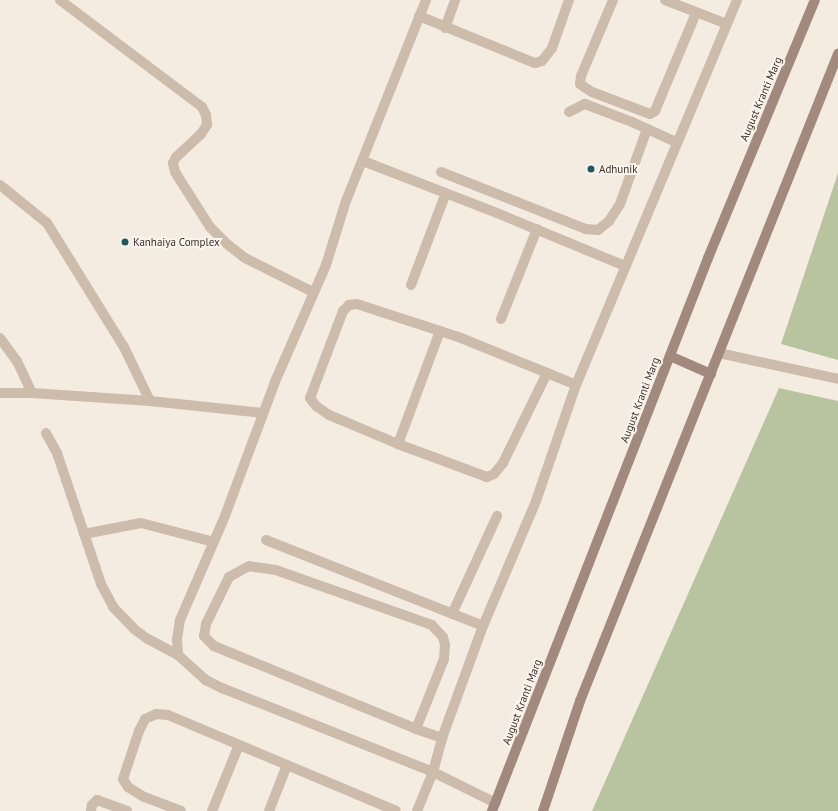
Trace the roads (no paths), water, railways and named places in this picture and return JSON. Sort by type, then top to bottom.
[{"type":"main road","name":"August Kranti Marg","points":[[494,807],[708,258],[815,0]]},
{"type":"main road","points":[[543,811],[580,701],[838,54]]},
{"type":"main road","points":[[670,356],[711,374]]},
{"type":"street","points":[[60,0],[202,107],[206,115],[207,125],[201,134],[176,157],[173,164],[174,172],[210,228],[227,244],[245,258],[313,292]]},
{"type":"street","points":[[178,655],[177,639],[180,620],[214,542],[263,413],[313,292],[326,265],[345,204],[426,0]]},
{"type":"street","points":[[445,28],[455,0]]},
{"type":"street","points":[[420,16],[445,28],[535,63],[542,61],[552,48],[569,0]]},
{"type":"street","points":[[613,0],[581,76],[580,84],[592,92],[650,114],[655,111],[696,13]]},
{"type":"street","points":[[665,0],[727,24]]},
{"type":"street","points":[[417,811],[433,772],[442,738],[482,626],[536,501],[576,385],[736,0]]},
{"type":"street","points":[[570,112],[585,104],[676,142]]},
{"type":"street","points":[[441,172],[586,229],[598,230],[609,221],[620,204],[647,129]]},
{"type":"street","points":[[363,161],[537,229],[625,266]]},
{"type":"street","points":[[0,185],[47,223],[124,347],[150,401]]},
{"type":"street","points":[[411,285],[446,193]]},
{"type":"street","points":[[501,319],[537,229]]},
{"type":"street","points":[[547,373],[503,463],[494,474],[487,477],[398,444],[329,415],[316,406],[310,398],[343,310],[349,305],[357,304],[440,331],[547,373],[576,385]]},
{"type":"street","points":[[398,444],[440,331]]},
{"type":"street","points":[[0,338],[17,362],[32,392]]},
{"type":"street","points":[[719,353],[838,379]]},
{"type":"street","points":[[0,393],[32,392],[150,401],[263,413]]},
{"type":"street","points":[[46,433],[58,453],[101,584],[114,607],[134,629],[148,639],[178,655],[206,680],[222,688],[433,772],[494,807]]},
{"type":"street","points":[[452,614],[497,516]]},
{"type":"street","points":[[84,534],[142,523],[214,542]]},
{"type":"street","points":[[266,540],[482,626]]},
{"type":"street","points":[[416,728],[444,659],[446,645],[443,637],[432,625],[276,570],[249,566],[229,577],[206,624],[204,636],[214,646],[416,728],[442,738]]},
{"type":"street","points":[[181,811],[144,797],[128,787],[123,779],[139,731],[145,719],[156,714],[168,715],[287,765],[375,807],[396,811]]},
{"type":"street","points":[[212,811],[239,745]]},
{"type":"street","points":[[269,811],[287,765]]},
{"type":"street","points":[[91,811],[92,805],[98,800],[127,811]]},
{"type":"place","name":"Adhunik","points":[[591,169]]},
{"type":"place","name":"Kanhaiya Complex","points":[[125,242]]}]
